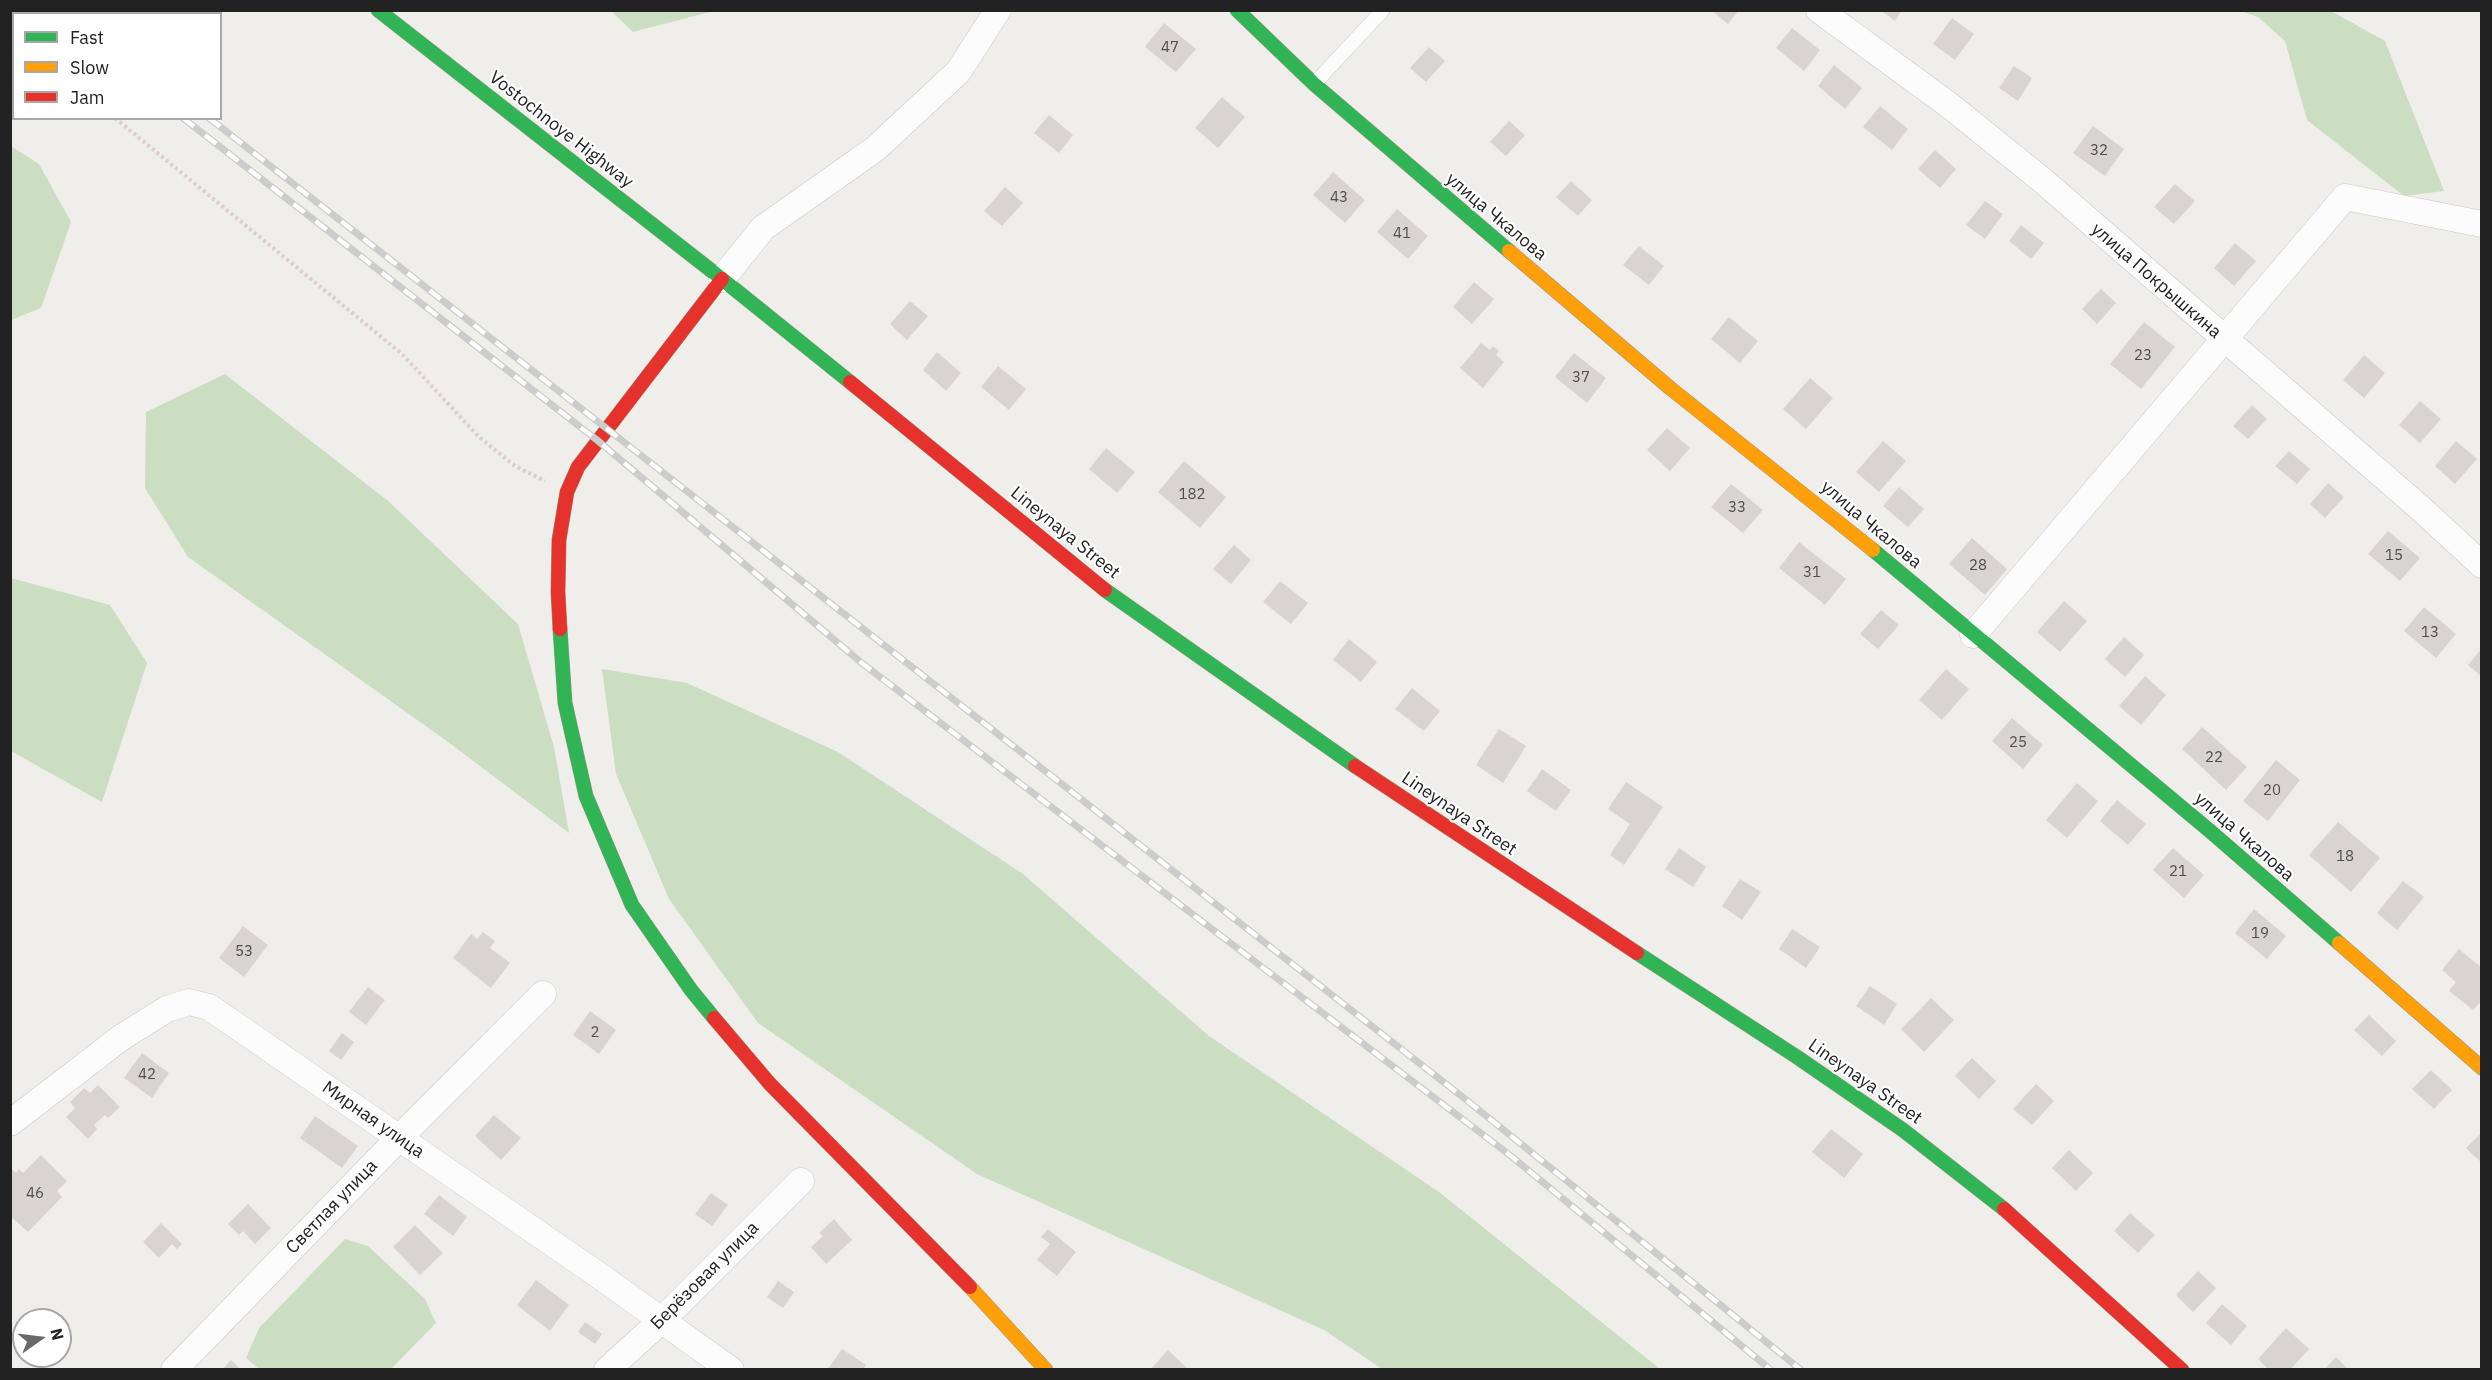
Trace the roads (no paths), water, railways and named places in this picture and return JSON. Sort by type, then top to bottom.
[{"type":"street","name":"Vostochnoye Highway","points":[[378,10],[722,279]]},
{"type":"street","points":[[998,10],[958,72],[875,149],[763,228],[722,279],[578,467],[567,492],[559,540],[558,581],[565,703],[586,796],[632,904],[692,990],[770,1084],[996,1313],[1046,1370]]},
{"type":"street","name":"улица Чкалова","points":[[1237,10],[1314,84],[1661,380],[1821,507],[2210,831],[2481,1068]]},
{"type":"street","name":"улица Покрышкина","points":[[1819,10],[1949,105],[2032,173],[2419,507],[2481,565]]},
{"type":"street","points":[[1973,635],[2222,339],[2345,197],[2481,224]]},
{"type":"street","name":"Lineynaya Street","points":[[722,279],[1102,588],[1269,707],[1439,823],[1797,1057],[1903,1130],[1995,1201],[2182,1370]]},
{"type":"street","name":"Светлая улица","points":[[174,1370],[399,1138],[543,994]]},
{"type":"street","name":"Мирная улица","points":[[10,1123],[122,1037],[167,1008],[189,1002],[209,1007],[731,1370]]},
{"type":"street","name":"Берёзовая улица","points":[[607,1370],[662,1320],[801,1181]]},
{"type":"lane","points":[[1314,84],[1383,10]]},
{"type":"railway","points":[[186,120],[597,440],[863,664],[1511,1156],[1771,1370]]},
{"type":"railway","points":[[212,120],[1469,1102],[1801,1370]]}]
